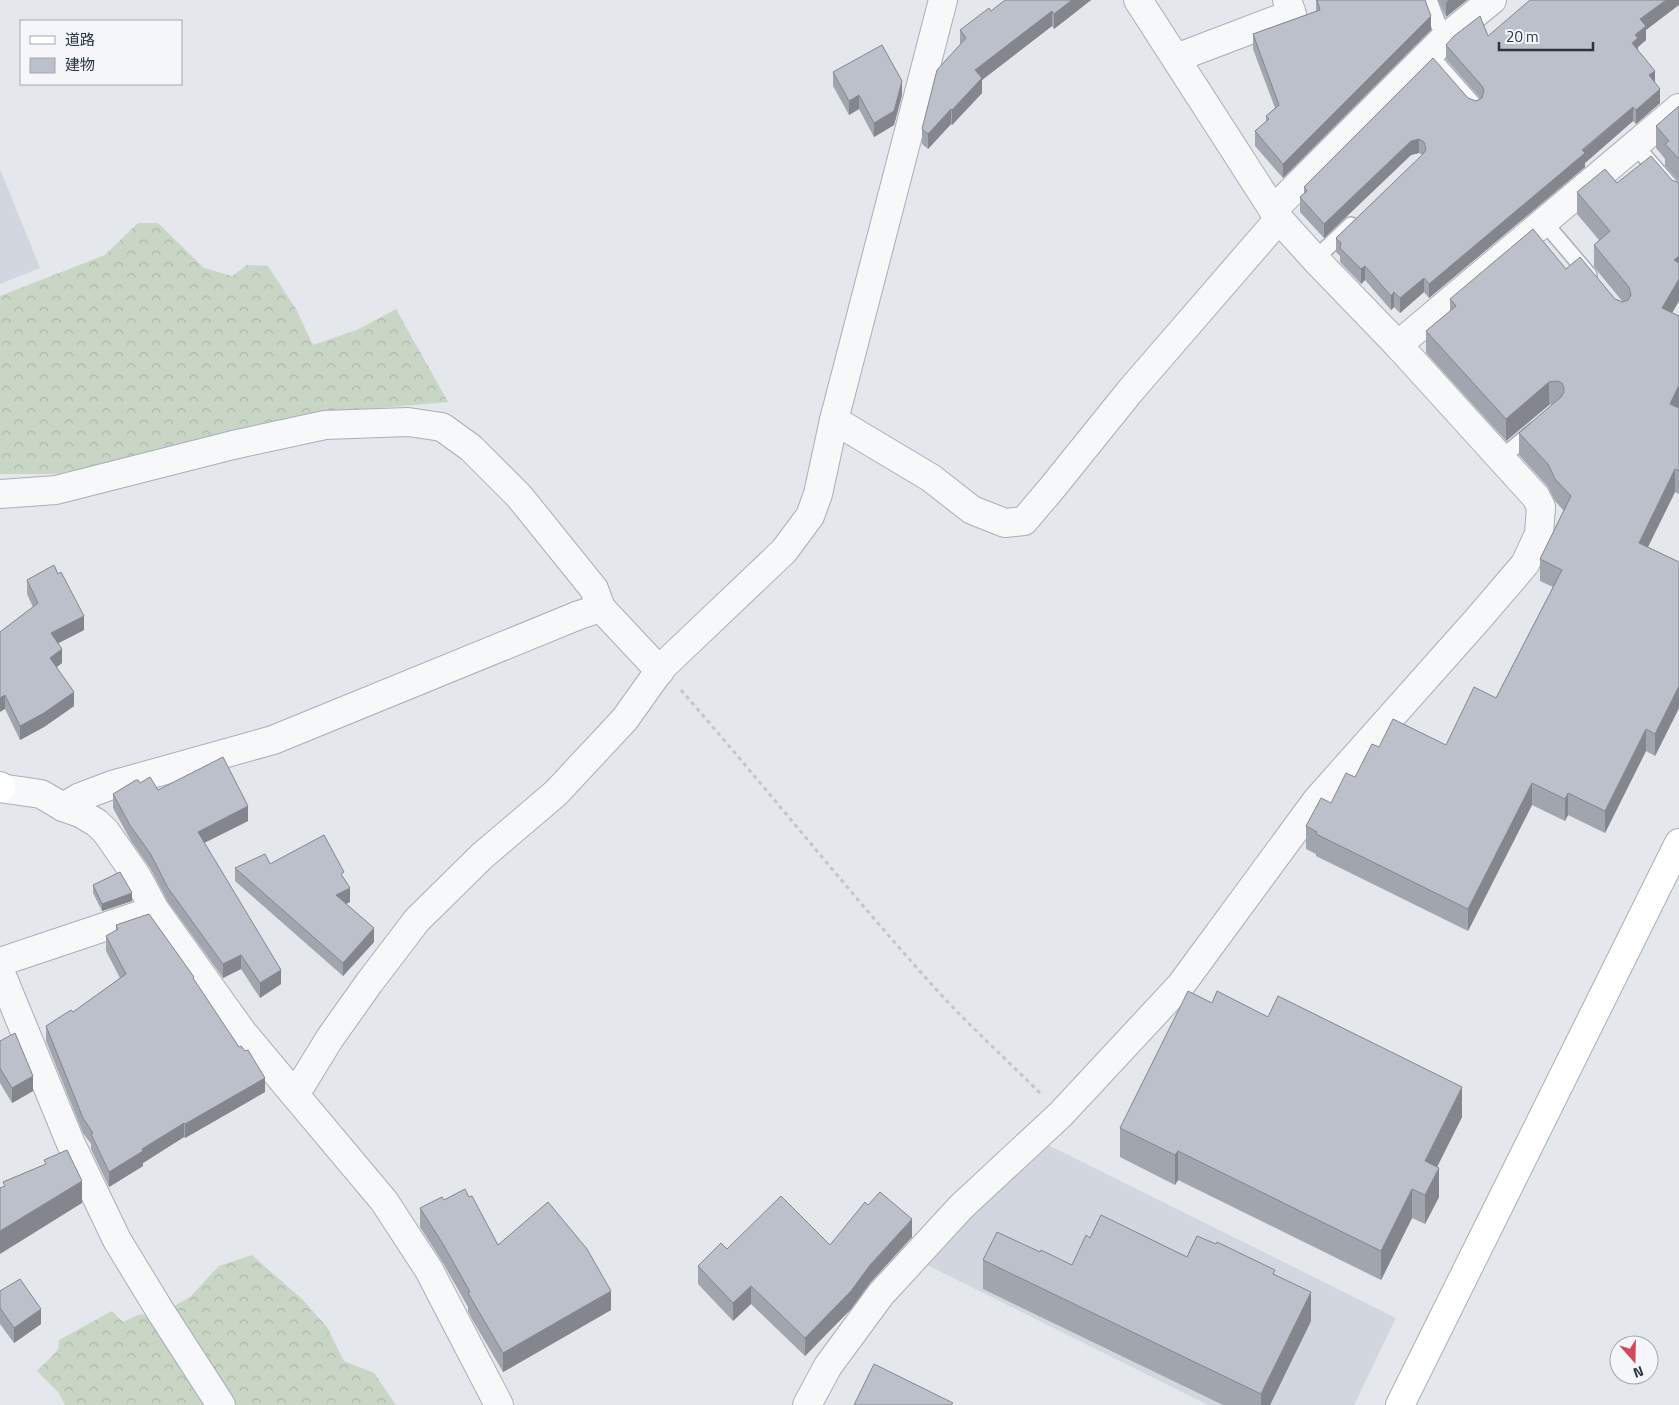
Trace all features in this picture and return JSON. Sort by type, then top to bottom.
[{"type":"street","points":[[296,1095],[330,1038],[417,920],[482,856],[556,793],[625,719],[661,669],[784,551],[810,516],[818,494],[834,420],[943,0]]},
{"type":"street","points":[[807,1405],[828,1366],[881,1294],[961,1207],[1061,1114],[1181,985],[1318,800],[1478,620],[1525,564],[1539,534],[1541,507],[1536,497],[1398,345],[1315,259],[1276,214],[1138,0]]},
{"type":"street","points":[[1176,58],[1292,14],[1287,0]]},
{"type":"street","points":[[834,420],[931,478],[972,510],[1005,523],[1024,520],[1276,214],[1436,47],[1492,0]]},
{"type":"street","points":[[1398,345],[1679,108]]},
{"type":"street","points":[[0,494],[56,490],[233,445],[325,425],[408,422],[442,427],[471,448],[519,496],[594,589],[601,608],[661,669]]},
{"type":"street","points":[[64,807],[80,798],[112,785],[272,740],[579,615],[601,608]]},
{"type":"street","points":[[0,787],[41,794],[64,807],[80,813],[106,832],[136,876],[155,910],[243,1033],[384,1201],[429,1270],[499,1405]]},
{"type":"street","points":[[1400,1405],[1679,843]]},
{"type":"street","points":[[0,962],[155,910]]},
{"type":"street","points":[[0,971],[71,1144],[117,1240],[221,1405]]},
{"type":"lane","points":[[1429,0],[1436,47],[1475,106]]},
{"type":"lane","points":[[1635,145],[1679,196]]},
{"type":"lane","points":[[1315,259],[1363,214]]},
{"type":"lane","points":[[1544,222],[1598,286]]},
{"type":"lane","points":[[1501,458],[1549,418]]},
{"type":"path","points":[[661,669],[749,768],[831,869],[945,999],[1061,1114]]},
{"type":"shaded area","points":[[0,169],[40,268],[0,284]]},
{"type":"shaded area","points":[[1044,1143],[1396,1318],[1354,1405],[1208,1405],[923,1263]]},
{"type":"green space","points":[[138,223],[158,223],[204,268],[232,276],[247,265],[268,266],[296,309],[313,345],[357,330],[396,309],[448,402],[321,413],[73,474],[0,474],[0,296],[105,255]]},
{"type":"green space","points":[[252,1255],[303,1300],[327,1327],[344,1361],[374,1373],[396,1405],[65,1405],[59,1393],[37,1371],[58,1350],[59,1340],[112,1311],[123,1322],[140,1314],[155,1317],[190,1297],[219,1266]]},
{"type":"building","points":[[1005,0],[1072,0],[1054,14],[1052,11],[975,70],[982,78],[928,134],[922,129],[937,70],[966,38],[960,30],[989,8],[991,11]]},
{"type":"building","points":[[1317,0],[1425,0],[1431,16],[1283,164],[1255,131],[1269,119],[1266,116],[1279,105],[1253,34],[1320,10]]},
{"type":"building","points":[[1530,0],[1666,0],[1640,19],[1646,26],[1635,35],[1638,38],[1632,43],[1655,71],[1649,75],[1660,89],[1636,110],[1633,107],[1582,150],[1585,153],[1429,284],[1424,278],[1400,298],[1394,292],[1391,296],[1365,266],[1361,269],[1340,248],[1341,243],[1336,238],[1423,154],[1426,150],[1424,142],[1419,139],[1411,141],[1324,224],[1300,197],[1307,191],[1304,187],[1433,58],[1468,98],[1476,101],[1482,98],[1484,90],[1482,86],[1446,45],[1454,36],[1480,16],[1488,36]]},
{"type":"building","points":[[882,45],[902,81],[894,111],[874,123],[859,95],[849,101],[833,72]]},
{"type":"building","points":[[1679,106],[1679,159],[1665,144],[1669,141],[1656,126]]},
{"type":"building","points":[[1651,156],[1672,180],[1679,183],[1679,256],[1674,260],[1679,263],[1679,279],[1662,308],[1679,316],[1679,385],[1670,404],[1679,408],[1679,471],[1675,469],[1639,543],[1679,562],[1679,686],[1655,734],[1646,729],[1605,811],[1568,793],[1565,799],[1532,783],[1468,909],[1316,834],[1317,832],[1306,826],[1321,798],[1331,803],[1346,773],[1355,777],[1372,744],[1379,747],[1393,719],[1446,745],[1474,687],[1496,698],[1562,570],[1540,559],[1571,496],[1555,479],[1548,464],[1519,433],[1561,397],[1564,392],[1562,383],[1558,381],[1549,382],[1506,419],[1426,331],[1456,306],[1450,299],[1533,229],[1566,269],[1580,257],[1615,299],[1623,302],[1628,300],[1631,295],[1629,287],[1594,245],[1610,231],[1577,192],[1605,169],[1617,183]]},
{"type":"building","points":[[54,565],[58,574],[61,572],[84,616],[51,633],[62,649],[50,658],[74,692],[44,713],[20,726],[5,695],[0,698],[0,632],[38,603],[27,580]]},
{"type":"building","points":[[223,757],[248,806],[198,832],[281,970],[260,983],[241,955],[223,964],[168,888],[150,853],[131,827],[113,794],[136,780],[140,783],[150,777],[158,790]]},
{"type":"building","points":[[324,835],[344,872],[341,874],[350,888],[336,895],[374,928],[343,963],[235,868],[265,854],[270,864]]},
{"type":"building","points":[[120,872],[132,893],[102,904],[93,885]]},
{"type":"building","points":[[149,914],[194,977],[239,1047],[241,1046],[245,1051],[248,1050],[265,1078],[184,1123],[109,1172],[91,1134],[93,1133],[83,1118],[46,1026],[71,1010],[73,1012],[126,974],[106,936],[118,929],[116,925]]},
{"type":"building","points":[[1188,991],[1212,1003],[1217,991],[1268,1017],[1278,996],[1462,1087],[1425,1161],[1439,1168],[1425,1195],[1412,1189],[1381,1251],[1178,1151],[1175,1155],[1120,1128]]},
{"type":"building","points":[[15,1033],[33,1076],[12,1088],[0,1068],[0,1041]]},
{"type":"building","points":[[67,1150],[82,1181],[0,1231],[0,1188],[5,1186],[3,1182],[46,1164],[44,1160]]},
{"type":"building","points":[[465,1189],[469,1197],[472,1196],[498,1245],[548,1202],[587,1249],[611,1291],[503,1353],[468,1293],[470,1292],[443,1244],[420,1208],[442,1197],[444,1200]]},
{"type":"building","points":[[880,1192],[912,1219],[870,1265],[851,1291],[805,1338],[751,1286],[733,1303],[698,1266],[721,1243],[727,1249],[781,1196],[830,1245],[865,1202],[868,1205]]},
{"type":"building","points":[[1101,1215],[1187,1257],[1197,1236],[1216,1244],[1217,1242],[1275,1270],[1273,1274],[1311,1292],[1261,1394],[983,1260],[997,1232],[1072,1265],[1086,1235],[1090,1238]]},
{"type":"building","points":[[20,1279],[41,1309],[14,1328],[0,1308],[0,1291]]},
{"type":"building","points":[[874,1364],[953,1403],[951,1405],[854,1405]]}]
